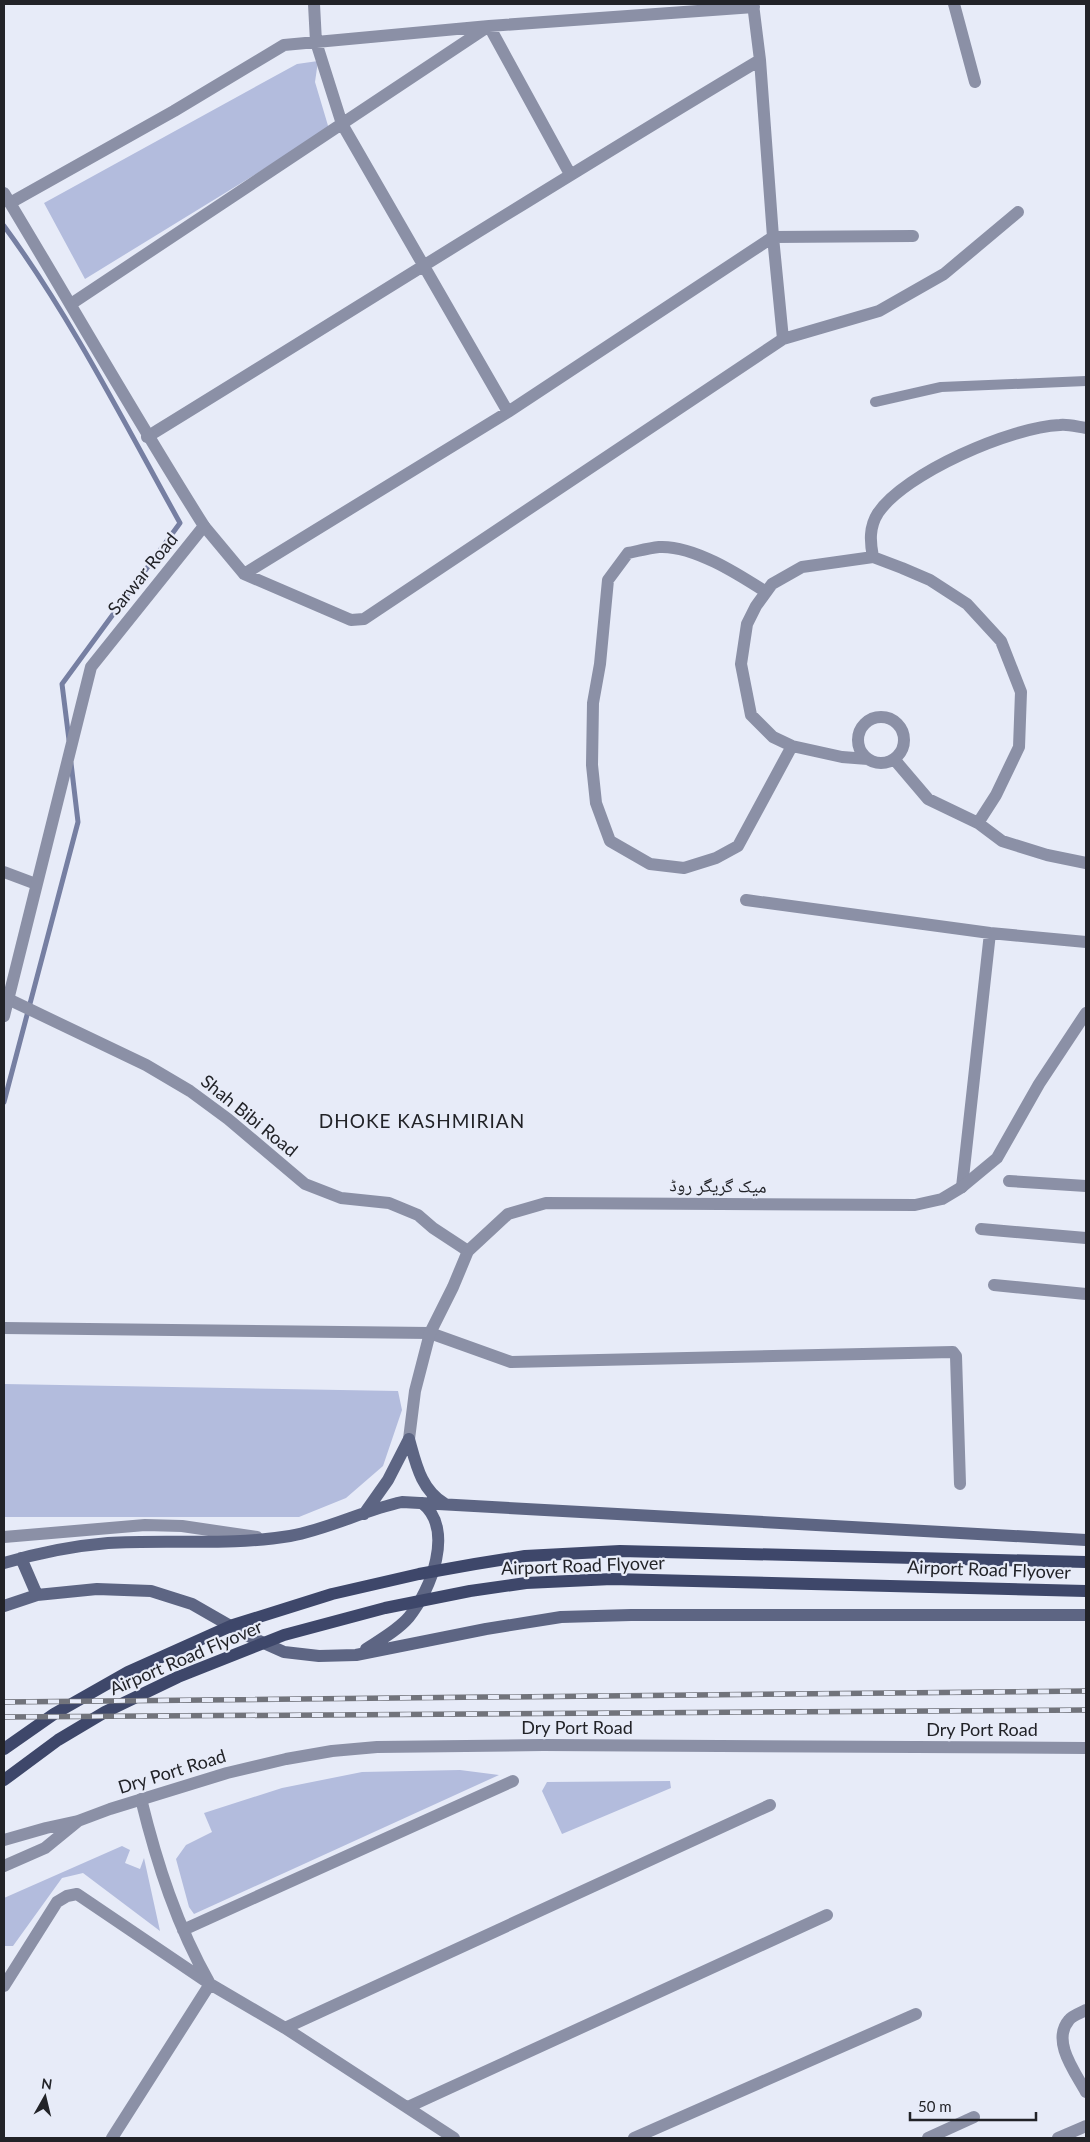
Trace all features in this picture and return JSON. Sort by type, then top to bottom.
[{"type":"main road","name":"میک گریگر روڈ","points":[[409,1439],[420,1476],[429,1492],[447,1506]]},
{"type":"main road","name":"میک گریگر روڈ","points":[[364,1514],[393,1472],[409,1439]]},
{"type":"main road","points":[[4,1563],[74,1547],[109,1543],[290,1536],[326,1528],[385,1506],[402,1502],[620,1516],[814,1523],[1086,1540]]},
{"type":"main road","points":[[356,1655],[382,1639],[408,1618],[424,1592],[440,1544],[437,1525],[428,1508],[422,1503]]},
{"type":"main road","name":"Airport Road Flyover","points":[[4,1749],[54,1714],[120,1677],[233,1626],[332,1594],[419,1574],[474,1564],[525,1556],[620,1551],[1086,1562]]},
{"type":"main road","points":[[21,1558],[36,1595]]},
{"type":"main road","name":"Airport Road Flyover","points":[[4,1780],[66,1735],[105,1712],[178,1677],[284,1635],[385,1608],[470,1591],[526,1583],[612,1579],[1086,1591]]},
{"type":"main road","points":[[4,1606],[36,1595],[97,1589],[151,1590],[192,1604],[246,1636],[284,1652],[319,1656],[356,1655],[486,1629],[561,1618],[631,1615],[1086,1615]]},
{"type":"street","points":[[314,4],[316,42],[342,124],[508,412]]},
{"type":"street","points":[[954,4],[975,82]]},
{"type":"street","points":[[783,339],[754,6],[489,26],[284,46],[7,198],[148,437],[204,526],[244,574],[352,620],[364,619],[783,339],[879,311],[944,274],[1018,212]]},
{"type":"street","points":[[71,304],[489,26]]},
{"type":"street","points":[[489,26],[570,174]]},
{"type":"street","points":[[148,437],[570,174],[760,60]]},
{"type":"street","points":[[244,574],[508,412],[773,237],[913,236]]},
{"type":"street","points":[[873,557],[869,537],[877,514],[893,496],[951,458],[1005,436],[1060,425],[1086,428]]},
{"type":"street","name":"Sarwar Road","points":[[4,1016],[8,999],[7,983],[36,884],[91,667],[204,526]]},
{"type":"street","points":[[766,592],[739,574],[696,553],[660,547],[628,553],[608,580],[600,664],[593,703],[592,765],[596,802],[610,841],[650,864],[684,868],[716,858],[738,846],[792,746]]},
{"type":"street","points":[[868,759],[858,747],[859,731],[863,724],[877,717],[892,719],[903,731],[904,747],[894,759],[881,763],[792,746],[773,737],[751,715],[741,664],[747,624],[772,584],[802,567],[873,557],[930,580],[967,604],[1001,641],[1021,692],[1019,747],[996,795],[978,823]]},
{"type":"street","points":[[894,759],[928,799],[978,823],[1002,841],[1047,855],[1086,863]]},
{"type":"street","points":[[4,872],[36,884]]},
{"type":"street","points":[[746,900],[990,933],[1086,942]]},
{"type":"street","points":[[962,1187],[990,933]]},
{"type":"street","name":"Shah Bibi Road","points":[[8,999],[146,1065],[190,1090],[228,1119],[305,1184],[341,1198],[388,1204],[418,1215],[433,1228],[468,1251]]},
{"type":"street","name":"میک گریگر روڈ","points":[[409,1439],[415,1391],[430,1333],[453,1287],[468,1251],[508,1214],[546,1203],[915,1205],[942,1198],[962,1187],[997,1158],[1039,1084],[1086,1013]]},
{"type":"street","points":[[1009,1181],[1086,1186]]},
{"type":"street","points":[[981,1229],[1086,1238]]},
{"type":"street","points":[[994,1286],[1086,1294]]},
{"type":"street","points":[[4,1328],[430,1333],[511,1362],[953,1352],[956,1356],[960,1484]]},
{"type":"street","points":[[4,1536],[145,1525],[182,1526],[264,1538]]},
{"type":"street","name":"Dry Port Road","points":[[4,1840],[78,1821],[141,1799],[227,1773],[286,1759],[332,1751],[377,1747],[581,1745],[1086,1748]]},
{"type":"street","points":[[183,1930],[513,1781]]},
{"type":"street","points":[[141,1799],[153,1850],[183,1930],[210,1984]]},
{"type":"street","points":[[284,2028],[770,1805]]},
{"type":"street","points":[[4,1866],[44,1848],[78,1821]]},
{"type":"street","points":[[4,1986],[57,1902],[67,1896],[78,1894],[210,1984],[284,2028],[454,2138]]},
{"type":"street","points":[[408,2107],[827,1916]]},
{"type":"street","points":[[112,2138],[210,1984]]},
{"type":"street","points":[[1086,2010],[1070,2018],[1062,2033],[1064,2051],[1086,2092]]},
{"type":"street","points":[[634,2138],[916,2014]]},
{"type":"street","points":[[928,2138],[974,2117]]},
{"type":"street","points":[[1058,2138],[1086,2126]]},
{"type":"lane","points":[[875,402],[941,387],[1086,381]]},
{"type":"shaded area","points":[[318,61],[315,82],[329,129],[85,279],[44,203],[297,64]]},
{"type":"shaded area","points":[[4,1384],[398,1391],[402,1410],[383,1466],[346,1498],[299,1517],[4,1517]]},
{"type":"shaded area","points":[[460,1770],[499,1775],[194,1914],[189,1907],[176,1859],[186,1845],[212,1832],[204,1813],[282,1788],[362,1772]]},
{"type":"shaded area","points":[[670,1781],[671,1788],[562,1834],[542,1791],[547,1782]]},
{"type":"shaded area","points":[[122,1846],[130,1850],[125,1863],[140,1869],[144,1858],[160,1931],[83,1873],[62,1878],[13,1946],[4,1946],[4,1898]]},
{"type":"waterway","points":[[4,226],[29,261],[75,334],[180,523],[62,684],[69,740]]},
{"type":"waterway","points":[[4,1102],[78,822],[71,763]]},
{"type":"railway","points":[[4,1702],[1086,1691]]},
{"type":"railway","points":[[4,1717],[1086,1710]]},
{"type":"district","name":"DHOKE KASHMIRIAN","points":[[422,1121]]}]
